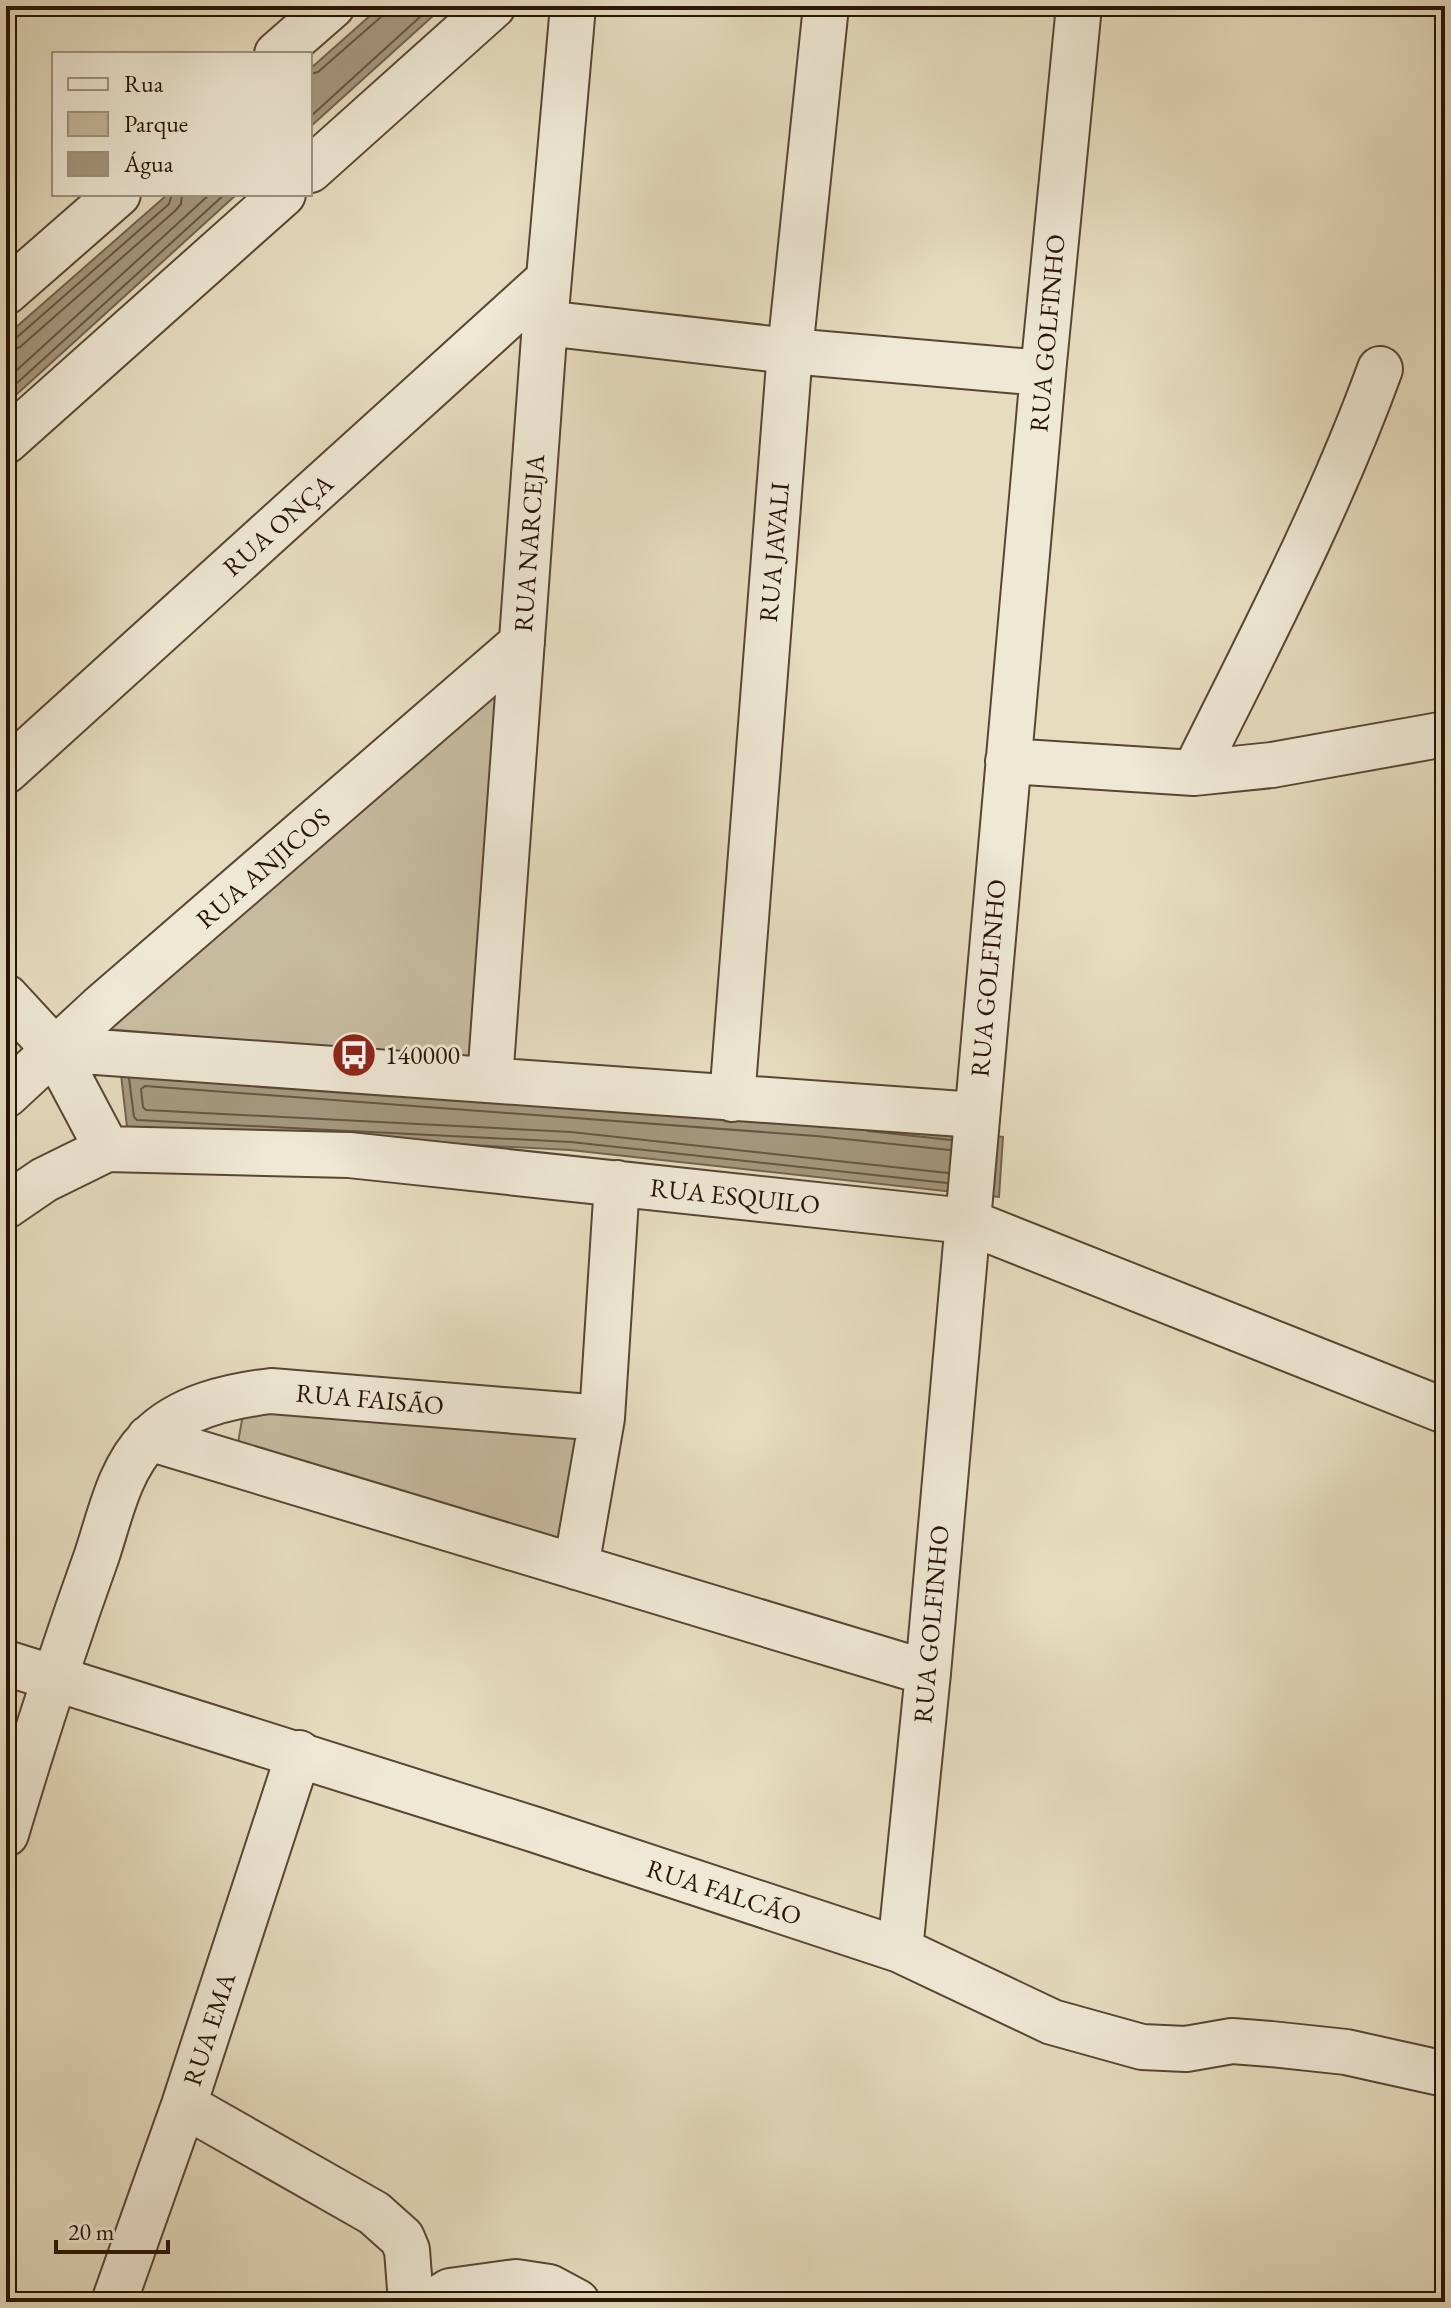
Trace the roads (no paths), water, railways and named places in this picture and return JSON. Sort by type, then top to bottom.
[{"type":"street","points":[[279,52],[332,6]]},
{"type":"street","points":[[312,168],[493,6]]},
{"type":"street","name":"RUA NARCEJA","points":[[490,1080],[545,323],[573,6]]},
{"type":"street","name":"RUA JAVALI","points":[[732,1099],[790,351],[826,6]]},
{"type":"street","name":"RUA GOLFINHO","points":[[900,1950],[928,1673],[966,1216],[1079,6]]},
{"type":"street","points":[[6,292],[116,196]]},
{"type":"street","points":[[6,441],[281,196]]},
{"type":"street","name":"RUA ONÇA","points":[[6,771],[549,279]]},
{"type":"street","points":[[545,323],[790,351],[1043,373]]},
{"type":"street","points":[[1194,773],[1310,541],[1359,427],[1380,369]]},
{"type":"street","name":"RUA ANJICOS","points":[[6,1095],[54,1049],[522,643]]},
{"type":"street","points":[[1008,761],[1194,773],[1272,765],[1445,734]]},
{"type":"street","points":[[6,997],[54,1049],[107,1149]]},
{"type":"street","points":[[54,1049],[490,1080],[975,1121]]},
{"type":"street","name":"RUA ESQUILO","points":[[6,1206],[44,1180],[107,1149],[349,1155],[966,1216],[1445,1411]]},
{"type":"street","points":[[576,1567],[602,1418],[617,1183]]},
{"type":"street","name":"RUA FAISÃO","points":[[6,1834],[54,1676],[127,1468],[149,1438],[169,1421],[231,1396],[271,1391],[602,1418]]},
{"type":"street","points":[[149,1438],[928,1673]]},
{"type":"street","name":"RUA FALCÃO","points":[[6,1663],[299,1753],[900,1950],[1052,2022],[1142,2047],[1186,2049],[1232,2041],[1271,2044],[1346,2052],[1445,2074]]},
{"type":"street","name":"RUA EMA","points":[[114,2302],[184,2105],[299,1753]]},
{"type":"street","points":[[184,2105],[374,2213],[397,2233],[407,2250],[411,2302]]},
{"type":"street","points":[[432,2302],[450,2291],[516,2282],[549,2287],[577,2302]]},
{"type":"water","points":[[381,6],[444,6],[312,125],[312,67]]},
{"type":"water","points":[[166,196],[235,196],[6,404],[6,336]]},
{"type":"water","points":[[120,1066],[817,1118],[1003,1137],[999,1197],[570,1150],[127,1127]]},
{"type":"place","name":"140000","points":[[354,1055]]}]
